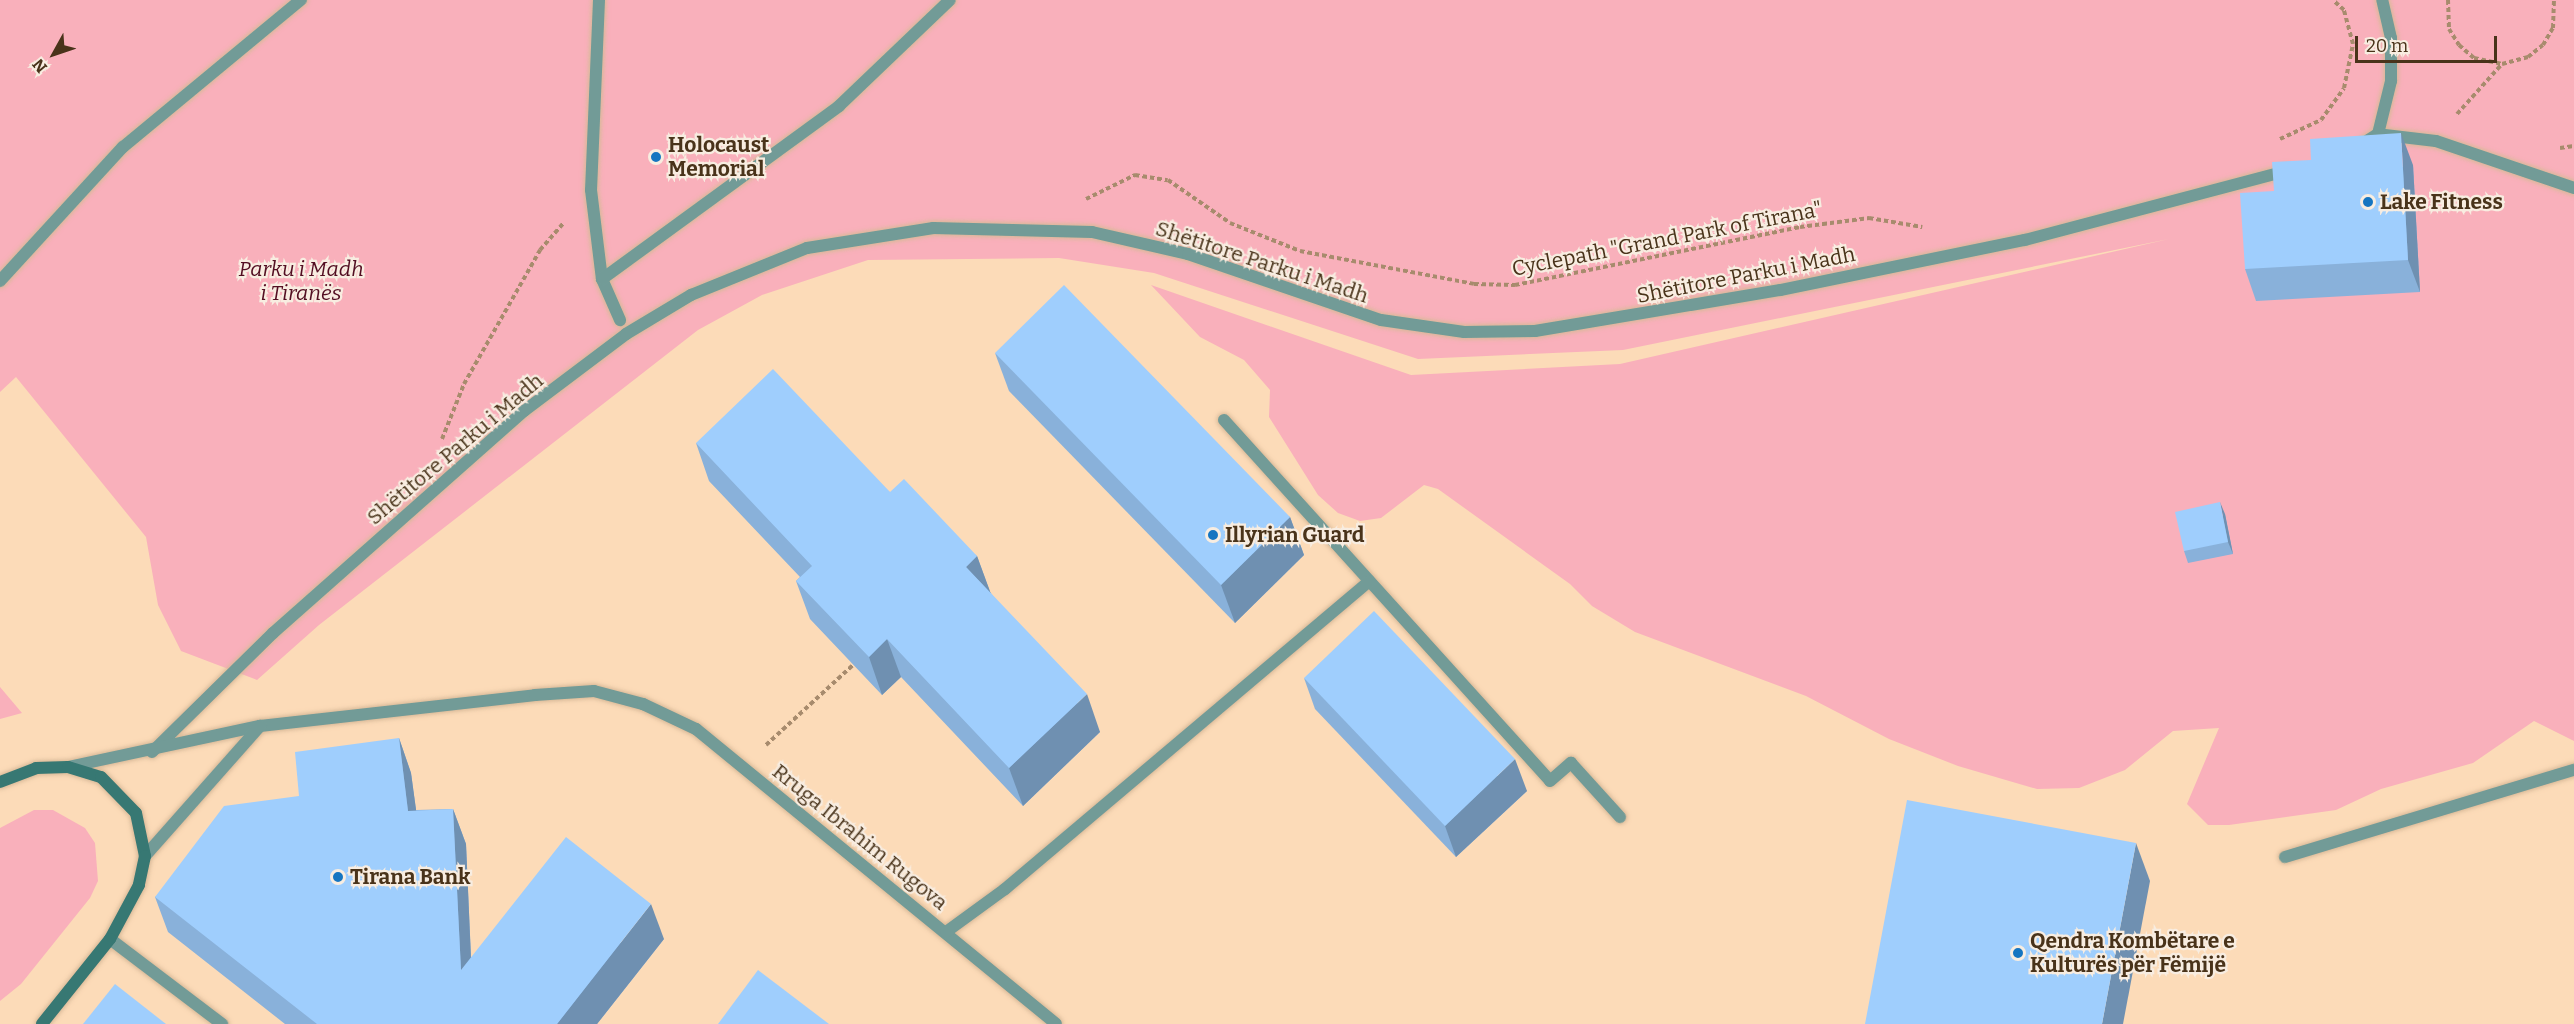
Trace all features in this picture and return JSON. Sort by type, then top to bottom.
[{"type":"street","points":[[0,281],[123,147],[301,0]]},
{"type":"street","points":[[600,0],[591,190],[603,279],[620,320]]},
{"type":"street","points":[[603,279],[839,106],[950,0]]},
{"type":"street","points":[[2378,134],[2391,81],[2391,38],[2382,0]]},
{"type":"street","points":[[2348,151],[2378,134],[2436,141],[2574,188]]},
{"type":"street","name":"Shëtitore Parku i Madh","points":[[152,752],[273,633],[524,411],[626,334],[691,295],[807,248],[933,228],[1048,228],[1188,254],[1381,320],[1464,332],[1535,331],[1781,290],[2025,240],[2306,165]]},
{"type":"street","points":[[1224,420],[1550,781],[1570,762],[1620,817]]},
{"type":"street","name":"Rruga Ibrahim Rugova","points":[[68,767],[152,752],[260,726],[594,691],[643,704],[696,729],[946,932],[1005,889],[1369,580]]},
{"type":"street","points":[[145,856],[260,726]]},
{"type":"street","points":[[0,782],[36,768],[68,767],[101,777],[122,795],[136,813],[145,856],[139,885],[110,939],[42,1024]]},
{"type":"street","points":[[2285,857],[2574,770]]},
{"type":"street","points":[[946,932],[1056,1024]]},
{"type":"street","points":[[110,939],[222,1024]]},
{"type":"path","points":[[2271,143],[2321,120],[2344,88],[2353,44],[2344,10],[2333,0]]},
{"type":"path","points":[[2448,0],[2449,29],[2459,45],[2474,58],[2502,64],[2528,57],[2543,45],[2553,28],[2554,0]]},
{"type":"path","points":[[2436,141],[2502,64]]},
{"type":"path","name":"Cyclepath \"Grand Park of Tirana\"","points":[[1048,228],[1100,189],[1135,175],[1168,180],[1230,223],[1300,251],[1474,284],[1515,285],[1800,227],[1869,218],[1935,230]]},
{"type":"path","points":[[430,494],[428,476],[464,384],[540,250],[591,190]]},
{"type":"path","points":[[774,738],[854,664]]},
{"type":"green space","name":"Parku i Madh i Tiranës","points":[[0,0],[2574,0],[2574,741],[2534,721],[2473,763],[2381,789],[2336,810],[2229,825],[2208,825],[2187,804],[2219,728],[2173,731],[2125,770],[2079,788],[2037,789],[1958,766],[1889,739],[1806,696],[1635,632],[1592,606],[1570,584],[1438,489],[1424,485],[1381,518],[1360,521],[1338,513],[1318,495],[1269,417],[1270,390],[1244,360],[1200,337],[1151,285],[1411,375],[1620,364],[2169,239],[1623,350],[1418,359],[1154,273],[1059,258],[868,260],[762,295],[698,330],[319,625],[257,680],[181,651],[158,605],[146,537],[16,377],[0,392]]},
{"type":"green space","points":[[0,687],[22,713],[0,719]]},
{"type":"green space","points":[[34,810],[53,810],[85,828],[95,843],[98,881],[90,898],[21,984],[0,1001],[0,828]]},
{"type":"building","points":[[2401,133],[2408,260],[2245,269],[2240,193],[2274,191],[2272,162],[2311,160],[2310,139]]},
{"type":"building","points":[[1064,285],[1290,517],[1221,585],[995,353]]},
{"type":"building","points":[[773,369],[890,492],[904,479],[977,556],[966,567],[1087,694],[1009,768],[887,639],[869,657],[796,581],[812,566],[696,443]]},
{"type":"building","points":[[2220,502],[2228,542],[2184,551],[2175,512]]},
{"type":"building","points":[[1374,611],[1515,759],[1445,826],[1304,678]]},
{"type":"building","points":[[399,738],[408,811],[453,809],[461,970],[566,837],[651,904],[557,1024],[317,1024],[155,897],[224,806],[299,796],[295,752]]},
{"type":"building","name":"Qendra Kombëtare e Kulturës për Fëmijë","points":[[1907,800],[2136,843],[2102,1024],[1865,1024]]},
{"type":"building","points":[[758,970],[829,1024],[718,1024]]},
{"type":"building","points":[[115,984],[166,1024],[83,1024]]},
{"type":"place","name":"Holocaust Memorial","points":[[656,157]]},
{"type":"place","name":"Lake Fitness","points":[[2368,202]]},
{"type":"place","name":"Illyrian Guard","points":[[1213,535]]},
{"type":"place","name":"Tirana Bank","points":[[338,877]]},
{"type":"place","name":"Qendra Kombëtare e Kulturës për Fëmijë","points":[[2018,953]]}]
